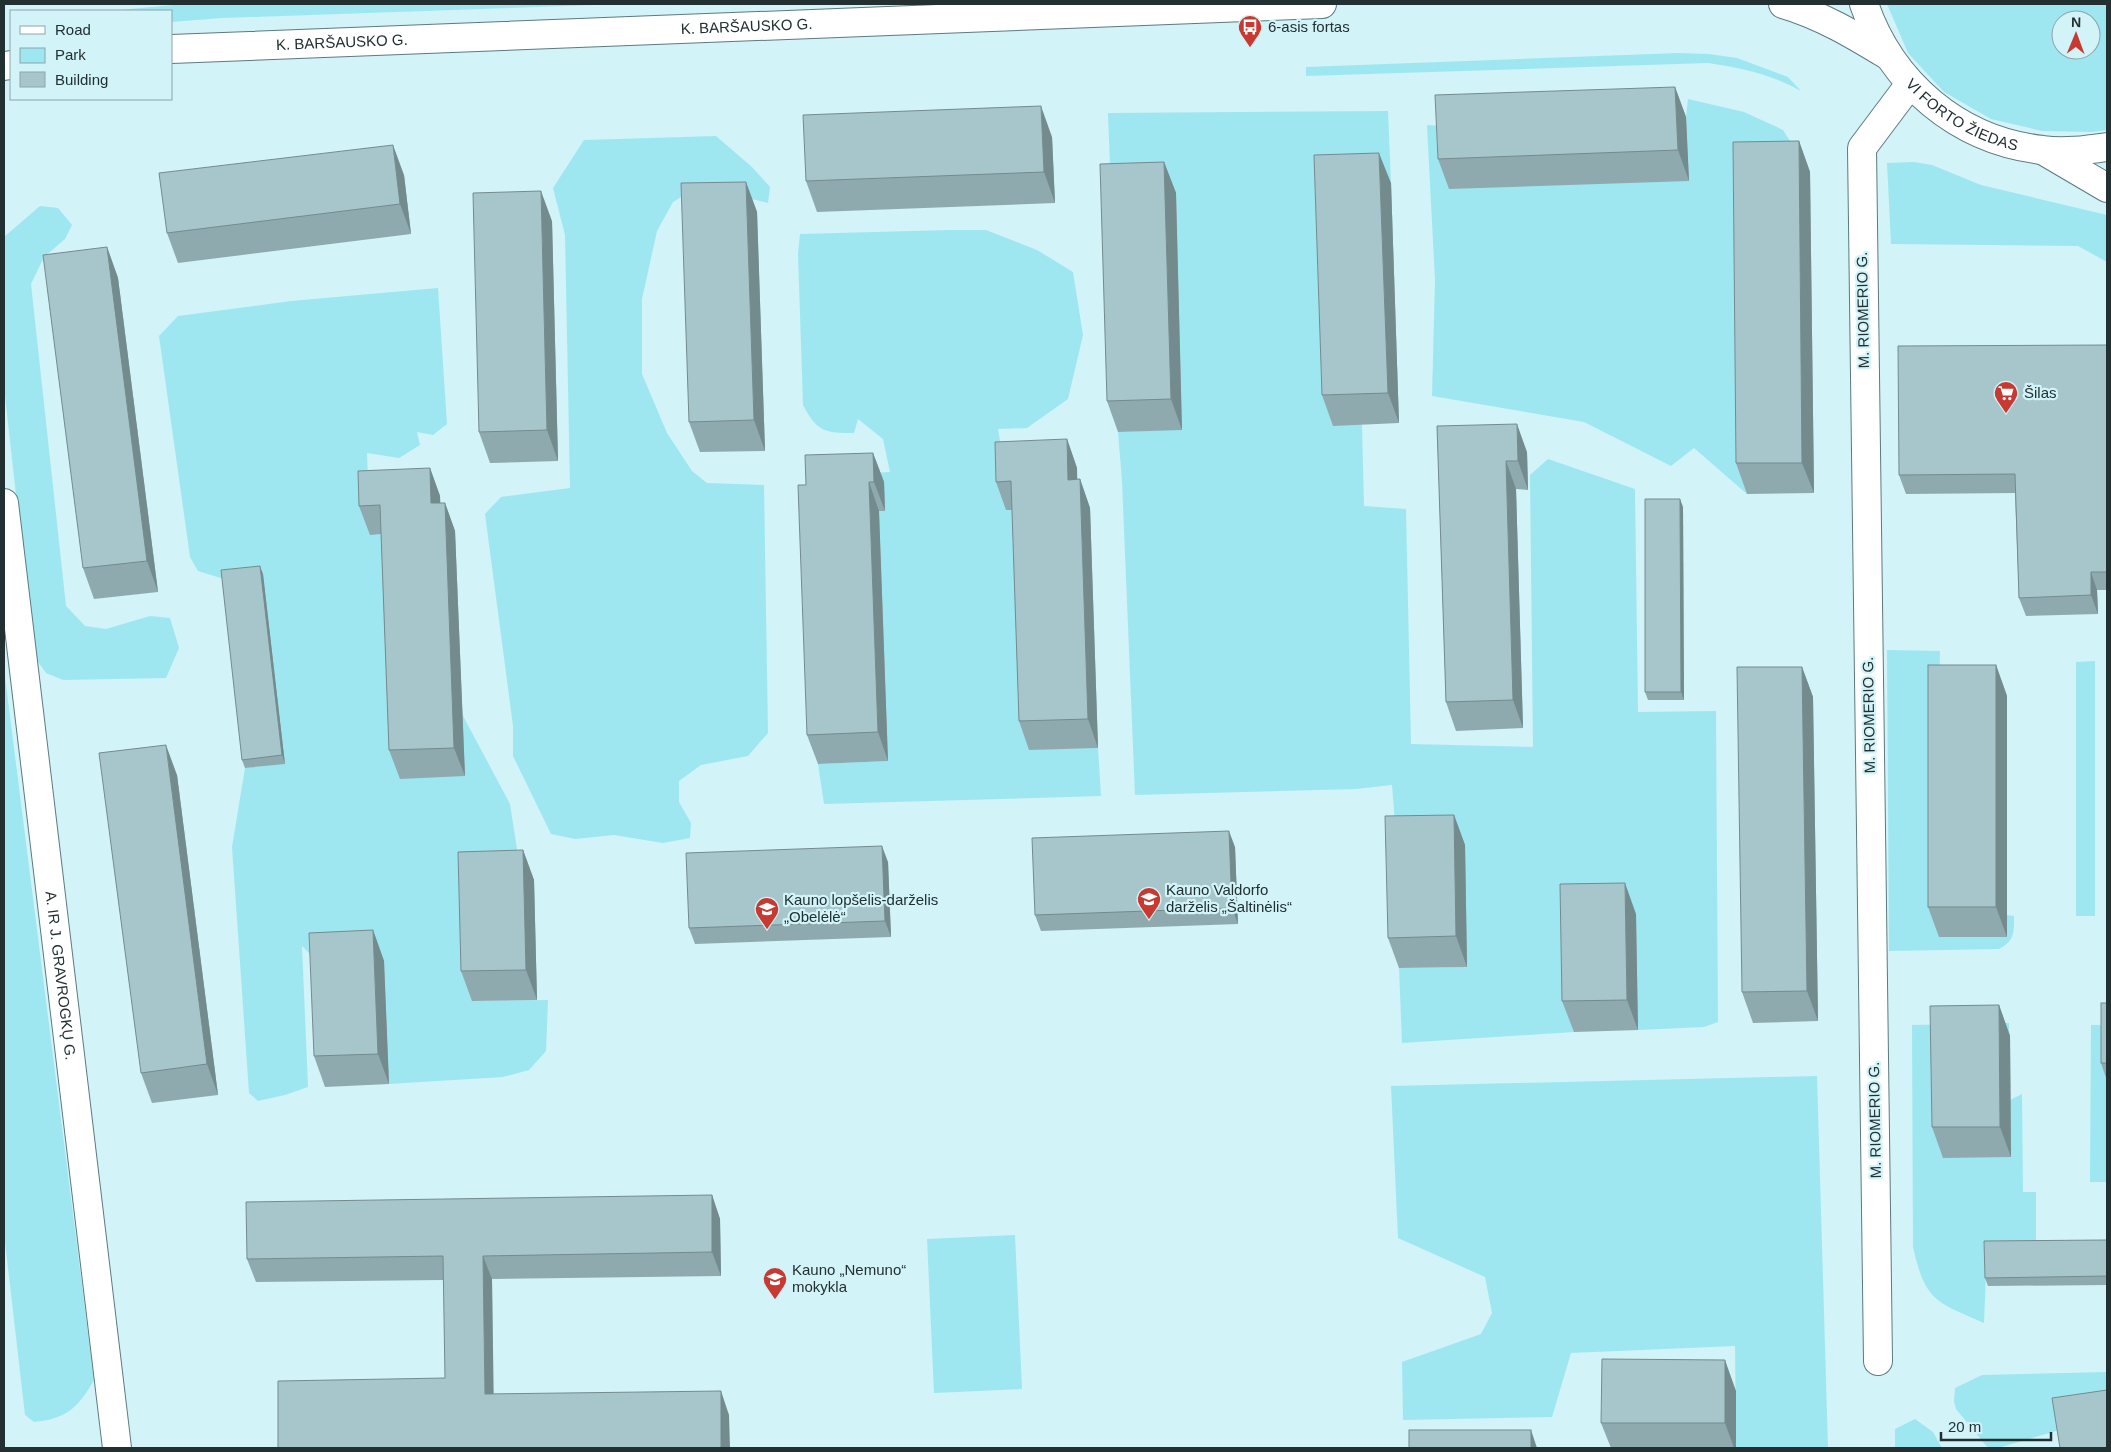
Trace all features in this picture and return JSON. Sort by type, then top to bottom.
[{"type":"street","name":"K. BARŠAUSKO G.","points":[[172,49],[1322,4]]},
{"type":"street","points":[[1783,4],[1802,9],[1843,28],[1887,55]]},
{"type":"street","name":"VI FORTO ŽIEDAS","points":[[1864,4],[1871,24],[1887,55],[1910,84],[1938,109],[1970,129],[2006,143],[2042,150],[2075,151],[2107,147]]},
{"type":"street","name":"M. RIOMERIO G.","points":[[1878,1361],[1862,148],[1910,84]]},
{"type":"street","points":[[2042,150],[2107,188]]},
{"type":"street","name":"A. IR J. GRAVROGKŲ G.","points":[[4,503],[117,1448]]},
{"type":"green space","points":[[184,4],[625,4],[222,18],[172,22],[172,10],[119,10]]},
{"type":"green space","points":[[1887,4],[2107,4],[2107,130],[2092,132],[2042,131],[1991,119],[1944,92],[1908,53]]},
{"type":"green space","points":[[1679,53],[1709,54],[1737,58],[1788,77],[1801,91],[1756,72],[1708,63],[1306,76],[1306,67]]},
{"type":"green space","points":[[1688,99],[1744,112],[1783,130],[1810,172],[1745,173],[1747,494],[1694,448],[1671,466],[1584,422],[1432,396],[1435,280],[1427,125],[1446,126],[1689,180],[1686,117]]},
{"type":"green space","points":[[1388,111],[1391,183],[1362,424],[1364,506],[1406,509],[1411,744],[1533,747],[1530,475],[1548,459],[1635,489],[1638,712],[1716,711],[1718,1022],[1704,1027],[1638,1030],[1636,914],[1571,915],[1574,1032],[1402,1043],[1399,968],[1467,967],[1397,847],[1392,785],[1356,789],[1135,795],[1122,481],[1118,432],[1182,429],[1176,193],[1111,194],[1108,113]]},
{"type":"green space","points":[[716,136],[752,167],[770,187],[768,203],[700,186],[673,202],[657,231],[642,299],[642,374],[667,433],[692,471],[707,483],[764,485],[768,733],[748,756],[701,765],[679,781],[679,802],[691,823],[690,838],[663,843],[614,835],[575,839],[551,834],[513,756],[513,726],[485,514],[501,497],[570,488],[565,235],[553,188],[584,140]]},
{"type":"green space","points":[[1914,162],[1932,165],[1981,185],[2107,215],[2107,262],[2078,246],[1891,244],[1887,163]]},
{"type":"green space","points":[[40,206],[58,208],[72,225],[65,239],[44,257],[31,284],[66,606],[85,626],[106,629],[150,616],[170,618],[179,648],[166,678],[63,680],[46,673],[34,656],[4,387],[4,237]]},
{"type":"green space","points":[[986,230],[1037,250],[1073,272],[1083,335],[1068,399],[1027,428],[998,429],[1005,470],[1006,510],[1021,509],[1029,749],[1098,748],[1101,796],[824,804],[818,764],[888,761],[879,511],[884,511],[825,475],[890,472],[883,439],[858,419],[854,433],[829,431],[818,426],[813,421],[803,405],[798,254],[800,234]]},
{"type":"green space","points":[[438,288],[447,424],[433,435],[417,432],[420,445],[399,458],[367,453],[370,534],[390,534],[465,776],[462,714],[510,804],[522,881],[472,1001],[548,1000],[546,1051],[529,1070],[503,1077],[389,1084],[384,961],[320,964],[302,946],[308,1087],[285,1095],[258,1101],[249,1093],[232,847],[245,768],[285,763],[263,574],[224,579],[198,571],[190,557],[159,336],[178,316],[291,301]]},
{"type":"green space","points":[[1887,650],[1940,651],[1939,696],[2007,937],[2007,915],[2014,916],[2011,939],[1999,949],[1889,951]]},
{"type":"green space","points":[[2095,661],[2095,916],[2076,916],[2076,662]]},
{"type":"green space","points":[[4,669],[94,1380],[76,1405],[63,1415],[34,1422],[25,1415],[4,1233]]},
{"type":"green space","points":[[2009,1023],[2010,1100],[2022,1094],[2023,1192],[2036,1192],[2036,1249],[1987,1250],[1984,1323],[1954,1310],[1935,1297],[1922,1279],[1913,1247],[1912,1025]]},
{"type":"green space","points":[[2091,1025],[2107,1025],[2107,1182],[2090,1182]]},
{"type":"green space","points":[[1817,1076],[1828,1448],[1736,1448],[1735,1346],[1571,1353],[1552,1417],[1403,1420],[1402,1362],[1481,1334],[1492,1313],[1485,1277],[1398,1238],[1391,1086]]},
{"type":"green space","points":[[1015,1235],[1022,1389],[934,1393],[927,1239]]},
{"type":"green space","points":[[2107,1372],[2107,1422],[2063,1429],[1998,1448],[1988,1448],[1956,1409],[1954,1401],[1955,1388],[1982,1375]]},
{"type":"green space","points":[[1915,1419],[1933,1432],[1942,1448],[1895,1448],[1895,1429]]},
{"type":"building","points":[[1675,87],[1678,150],[1438,159],[1435,95]]},
{"type":"building","points":[[1041,106],[1044,172],[806,181],[803,115]]},
{"type":"building","points":[[1799,141],[1802,463],[1736,463],[1733,142]]},
{"type":"building","points":[[393,145],[400,204],[167,233],[159,173]]},
{"type":"building","points":[[1379,153],[1388,393],[1322,395],[1314,155]]},
{"type":"building","points":[[1164,162],[1171,399],[1107,401],[1100,164]]},
{"type":"building","points":[[746,182],[754,420],[689,422],[681,183]]},
{"type":"building","points":[[541,191],[547,430],[479,432],[473,193]]},
{"type":"building","points":[[107,247],[147,561],[83,568],[43,255]]},
{"type":"building","name":"Šilas","points":[[2107,345],[2107,572],[2091,572],[2091,595],[2019,598],[2015,474],[1899,475],[1898,346]]},
{"type":"building","points":[[1517,424],[1518,461],[1506,461],[1513,700],[1446,702],[1437,426]]},
{"type":"building","points":[[1067,439],[1068,480],[1080,479],[1088,719],[1019,721],[1011,481],[996,482],[995,442]]},
{"type":"building","points":[[873,453],[874,482],[869,482],[878,732],[807,735],[798,485],[806,485],[805,455]]},
{"type":"building","points":[[430,468],[431,503],[445,503],[454,748],[389,750],[380,505],[359,506],[358,471]]},
{"type":"building","points":[[1645,499],[1680,499],[1681,692],[1645,692]]},
{"type":"building","points":[[260,566],[282,755],[242,760],[221,570]]},
{"type":"building","points":[[1928,665],[1996,665],[1996,907],[1928,907]]},
{"type":"building","points":[[1737,667],[1802,667],[1807,991],[1742,992]]},
{"type":"building","points":[[166,745],[207,1064],[141,1073],[99,753]]},
{"type":"building","points":[[1454,815],[1456,936],[1388,938],[1385,816]]},
{"type":"building","points":[[1229,831],[1232,908],[1035,915],[1032,838]]},
{"type":"building","points":[[882,846],[885,921],[689,928],[686,853]]},
{"type":"building","points":[[523,850],[526,970],[461,971],[458,852]]},
{"type":"building","points":[[1625,883],[1627,1000],[1562,1001],[1560,884]]},
{"type":"building","points":[[373,930],[378,1054],[314,1056],[309,933]]},
{"type":"building","points":[[2101,1003],[2107,1003],[2107,1063],[2101,1063]]},
{"type":"building","points":[[1999,1005],[2000,1127],[1932,1127],[1930,1006]]},
{"type":"building","points":[[712,1195],[712,1252],[483,1256],[485,1394],[721,1391],[721,1448],[278,1448],[278,1381],[445,1378],[443,1256],[247,1259],[246,1202]]},
{"type":"building","points":[[2107,1240],[2107,1276],[1985,1278],[1984,1241]]},
{"type":"building","points":[[1602,1359],[1725,1360],[1725,1423],[1601,1423]]},
{"type":"building","points":[[2107,1390],[2107,1448],[2060,1448],[2052,1398]]},
{"type":"building","points":[[1409,1430],[1531,1430],[1531,1448],[1409,1448]]},
{"type":"place","name":"6-asis fortas","points":[[1250,48]]},
{"type":"place","name":"Šilas","points":[[2006,414]]},
{"type":"place","name":"Kauno Valdorfo darželis „Šaltinėlis“","points":[[1149,920]]},
{"type":"place","name":"Kauno lopšelis-darželis „Obelėlė“","points":[[767,930]]},
{"type":"place","name":"Kauno „Nemuno“ mokykla","points":[[775,1300]]}]
